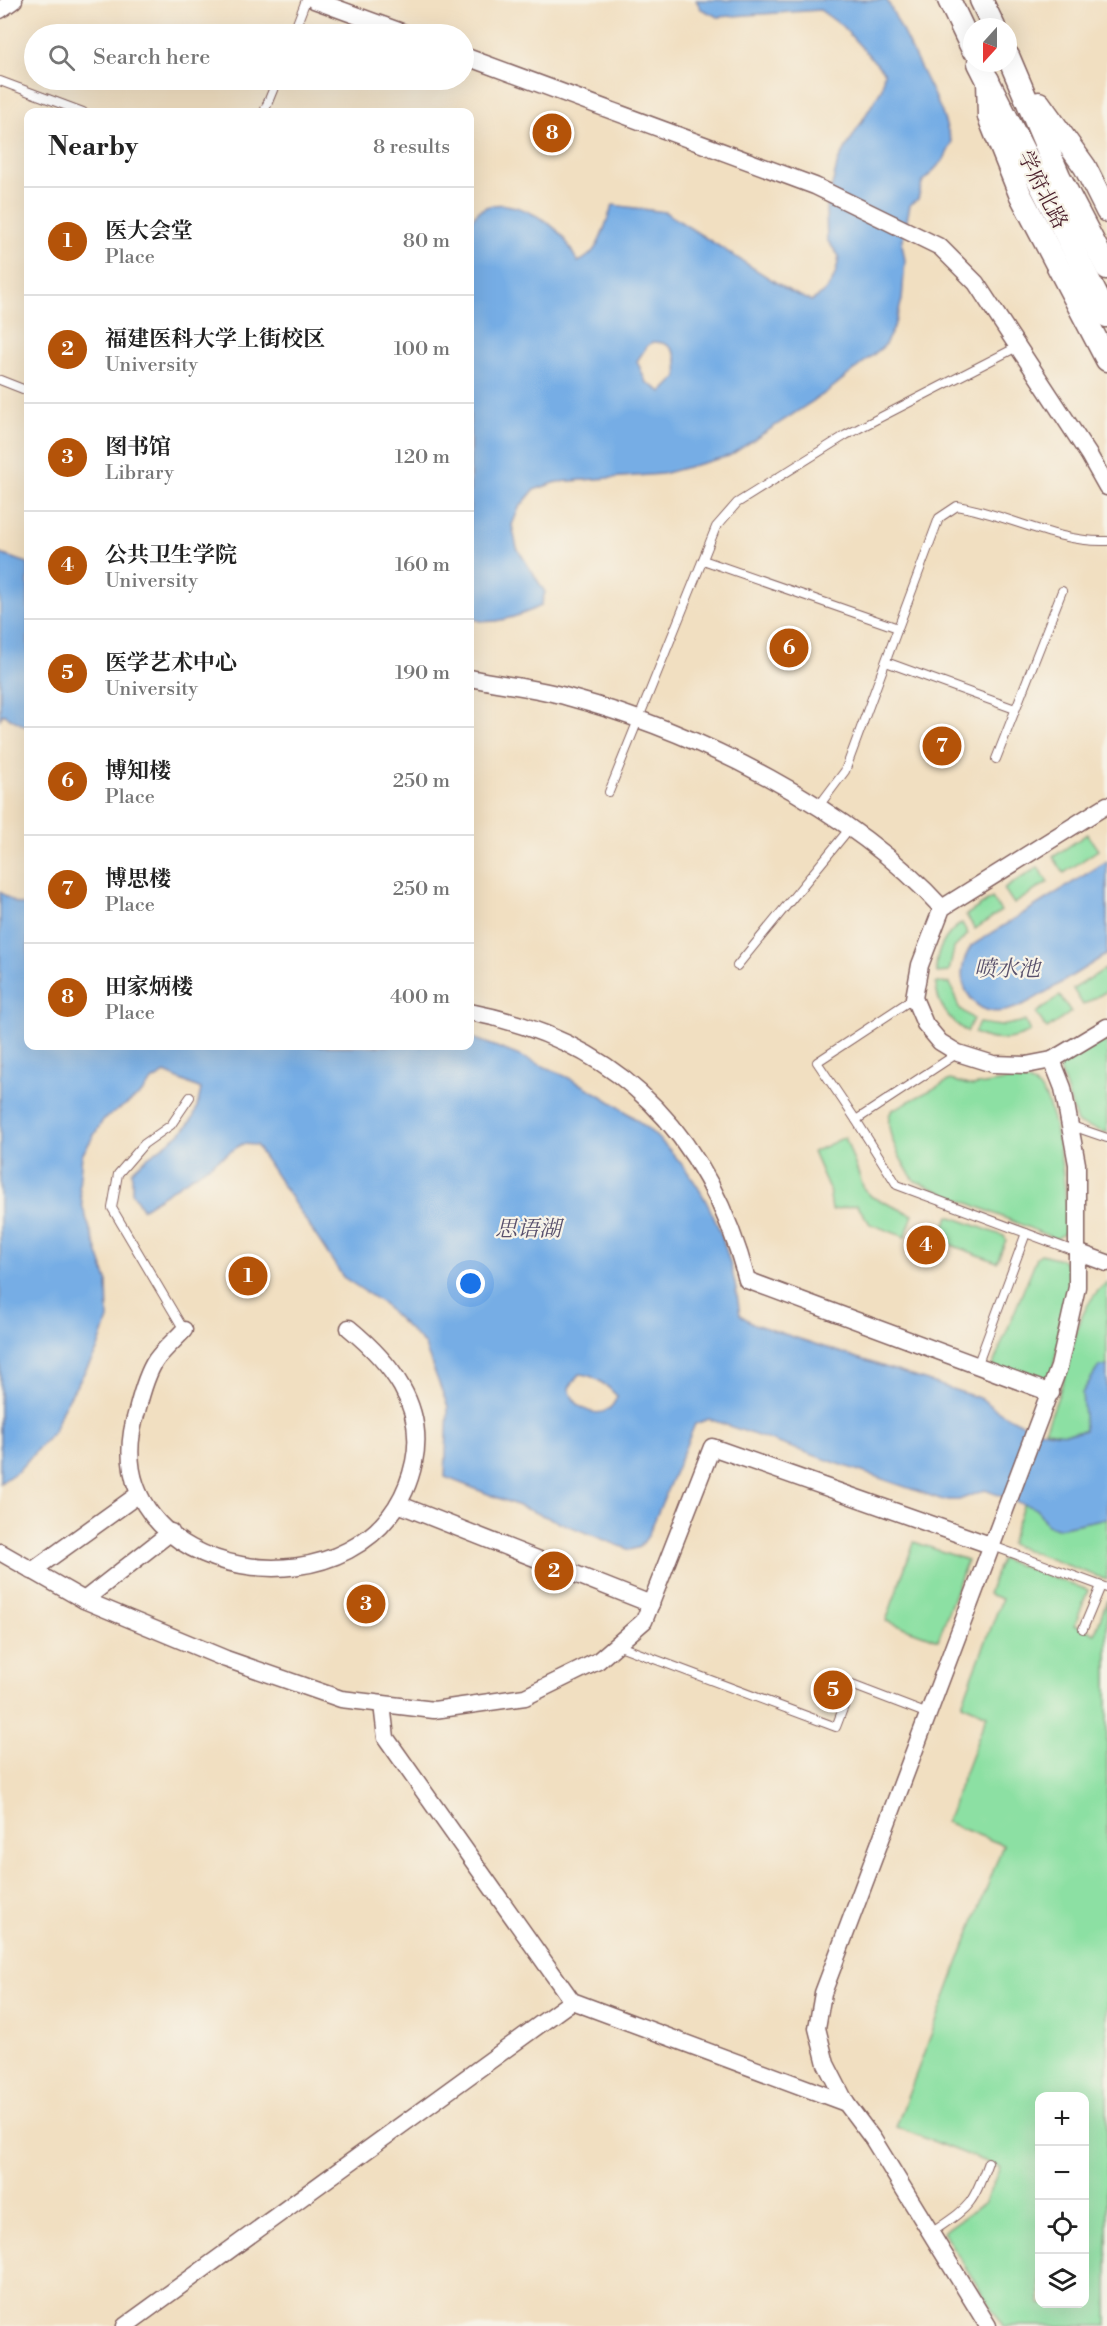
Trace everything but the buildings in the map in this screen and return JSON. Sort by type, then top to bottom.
[{"type":"main road","points":[[949,0],[963,29]]},
{"type":"main road","points":[[981,0],[990,18]]},
{"type":"main road","points":[[1017,70],[1085,167],[1107,210]]},
{"type":"main road","points":[[984,72],[989,117],[1020,194],[1107,360]]},
{"type":"main road","name":"学府北路","points":[[985,72],[1107,316]]},
{"type":"main road","name":"学府北路","points":[[1016,72],[1059,176],[1107,268]]},
{"type":"street","points":[[0,10],[14,0]]},
{"type":"street","points":[[314,0],[380,24]]},
{"type":"street","points":[[474,60],[815,186],[940,247],[976,283],[1089,455],[1107,487]]},
{"type":"street","points":[[474,679],[568,696],[637,720],[737,762],[818,808],[876,845],[917,881],[942,908]]},
{"type":"street","points":[[1107,805],[942,908],[920,965],[914,998],[925,1024],[940,1042],[958,1053],[993,1064],[1026,1065],[1052,1060],[1107,1026]]},
{"type":"street","points":[[474,1012],[535,1031],[579,1049],[622,1075],[659,1110],[706,1173],[739,1249],[747,1280],[1051,1393]]},
{"type":"street","points":[[988,2326],[873,2139],[846,2103],[826,2064],[818,2028],[823,1993],[990,1545],[1051,1393],[1077,1287],[1077,1164],[1072,1126],[1063,1088],[1052,1060]]},
{"type":"street","points":[[1077,1252],[1107,1263]]},
{"type":"street","points":[[184,1330],[155,1361],[133,1423],[129,1460],[139,1494],[144,1505],[171,1532],[191,1547],[222,1561],[248,1568],[278,1570],[318,1562],[355,1545],[384,1524],[398,1504],[414,1459],[411,1406],[400,1381],[376,1350],[349,1328]]},
{"type":"street","points":[[0,1552],[84,1599],[226,1659],[342,1699],[434,1710],[525,1697],[598,1661],[644,1622],[712,1447],[990,1545]]},
{"type":"street","points":[[32,1571],[139,1494]]},
{"type":"street","points":[[398,1504],[651,1604]]},
{"type":"street","points":[[84,1599],[171,1532]]},
{"type":"street","points":[[382,1704],[387,1738],[572,2001],[846,2103]]},
{"type":"street","points":[[125,2326],[572,2001]]},
{"type":"lane","points":[[297,24],[306,0]]},
{"type":"lane","points":[[0,81],[24,90]]},
{"type":"lane","points":[[24,90],[72,108]]},
{"type":"lane","points":[[266,108],[273,90]]},
{"type":"lane","points":[[609,792],[716,527],[737,503],[846,435],[1017,347]]},
{"type":"lane","points":[[0,380],[24,389]]},
{"type":"lane","points":[[818,808],[845,771],[939,518],[957,506],[987,511],[1086,542],[1107,541]]},
{"type":"lane","points":[[703,560],[898,628]]},
{"type":"lane","points":[[996,759],[1062,591]]},
{"type":"lane","points":[[886,662],[1015,709]]},
{"type":"lane","points":[[736,966],[850,828]]},
{"type":"lane","points":[[914,998],[817,1062],[897,1185],[1077,1252]]},
{"type":"lane","points":[[856,1120],[958,1053]]},
{"type":"lane","points":[[184,1330],[112,1208],[118,1174],[144,1144],[171,1125],[190,1097]]},
{"type":"lane","points":[[1072,1126],[1107,1138]]},
{"type":"lane","points":[[977,1366],[1026,1233]]},
{"type":"lane","points":[[990,1545],[1104,1587],[1083,1629]]},
{"type":"lane","points":[[616,1645],[837,1727],[852,1686],[928,1714]]},
{"type":"lane","points":[[931,2233],[971,2203],[988,2162]]},
{"type":"green space","points":[[1087,834],[1098,850],[1064,873],[1053,857]]},
{"type":"green space","points":[[1038,867],[1048,882],[1014,904],[1004,889]]},
{"type":"green space","points":[[992,898],[1001,911],[975,929],[966,915]]},
{"type":"green space","points":[[962,923],[968,934],[954,948],[949,972],[937,973],[937,959],[942,945],[951,932]]},
{"type":"green space","points":[[1105,969],[1107,991],[1083,1005],[1073,989]]},
{"type":"green space","points":[[936,983],[950,983],[959,1008],[973,1019],[967,1032],[955,1023],[941,1005]]},
{"type":"green space","points":[[1060,996],[1071,1012],[1047,1029],[1036,1013]]},
{"type":"green space","points":[[1025,1021],[1030,1032],[1016,1037],[995,1039],[974,1033],[979,1023],[1001,1026]]},
{"type":"green space","points":[[1107,1032],[1107,1133],[1077,1123],[1058,1063]]},
{"type":"green space","points":[[1017,1079],[1039,1088],[1051,1112],[1056,1132],[1063,1174],[1067,1225],[1066,1232],[1056,1239],[915,1181],[900,1157],[891,1136],[889,1117],[892,1110],[950,1080],[972,1086]]},
{"type":"green space","points":[[845,1137],[864,1189],[872,1197],[913,1215],[905,1237],[870,1224],[857,1205],[832,1210],[829,1189],[813,1152]]},
{"type":"green space","points":[[949,1216],[1004,1236],[1006,1240],[997,1262],[938,1240]]},
{"type":"green space","points":[[1041,1254],[1061,1259],[1073,1273],[1049,1387],[992,1367],[1037,1257]]},
{"type":"green space","points":[[1107,1282],[1107,1366],[1099,1366],[1086,1430],[1070,1436],[1045,1430],[1060,1391],[1083,1314],[1089,1302]]},
{"type":"green space","points":[[1024,1503],[1037,1509],[1047,1525],[1058,1528],[1107,1518],[1107,1580],[1010,1544]]},
{"type":"green space","points":[[914,1542],[967,1560],[938,1640],[886,1621]]},
{"type":"green space","points":[[1001,1559],[1088,1590],[1075,1625],[1095,1633],[1107,1600],[1107,2326],[1003,2326],[943,2232],[985,2202],[1000,2167],[896,2127],[1003,1845],[946,1822],[987,1715],[962,1704],[1002,1599],[988,1594]]},
{"type":"water","points":[[696,0],[887,0],[941,110],[952,143],[944,159],[922,183],[918,199],[910,205],[902,244],[905,260],[902,300],[893,330],[884,346],[827,392],[729,456],[662,474],[557,482],[534,490],[519,508],[512,525],[517,548],[545,592],[541,606],[505,619],[477,620],[474,618],[474,216],[476,214],[494,205],[516,207],[527,211],[557,230],[578,262],[586,258],[597,245],[613,205],[665,212],[791,292],[811,301],[828,288],[834,277],[839,256],[827,240],[826,210],[838,161],[882,88],[884,72],[842,26],[820,10],[718,17],[701,9]],"holes":[[[653,342],[666,345],[674,352],[677,377],[662,392],[646,382],[637,361],[647,346]]]},
{"type":"water","points":[[0,554],[24,562],[24,726],[3,714],[0,719]]},
{"type":"water","name":"喷水池","points":[[1107,861],[1107,954],[1023,1005],[999,1012],[977,1005],[968,994],[962,976],[963,964],[971,946]]},
{"type":"water","name":"思语湖","points":[[0,892],[16,903],[24,905],[24,1050],[474,1050],[474,1039],[523,1057],[571,1079],[614,1104],[652,1133],[684,1167],[709,1208],[728,1257],[740,1315],[754,1324],[982,1399],[1017,1422],[1058,1433],[1085,1430],[1082,1393],[1099,1366],[1107,1366],[1107,1518],[1058,1528],[1047,1525],[1037,1509],[985,1490],[959,1500],[943,1500],[709,1419],[695,1424],[648,1536],[640,1547],[630,1550],[445,1477],[448,1407],[424,1344],[382,1303],[343,1277],[256,1145],[242,1144],[142,1209],[132,1192],[132,1171],[191,1121],[198,1106],[201,1089],[165,1073],[153,1080],[140,1095],[103,1120],[82,1155],[79,1186],[83,1208],[107,1280],[108,1319],[97,1351],[62,1410],[54,1431],[18,1471],[0,1483]],"holes":[[[579,1374],[600,1381],[617,1396],[613,1405],[599,1413],[584,1409],[577,1403],[569,1388]]]},
{"type":"place","name":"田家炳楼","points":[[552,133]]},
{"type":"place","name":"博知楼","points":[[789,648]]},
{"type":"place","name":"博思楼","points":[[942,746]]},
{"type":"place","name":"公共卫生学院","points":[[926,1245]]},
{"type":"place","name":"医大会堂","points":[[248,1276]]},
{"type":"place","name":"福建医科大学上街校区","points":[[554,1571]]},
{"type":"place","name":"图书馆","points":[[366,1604]]},
{"type":"place","name":"医学艺术中心","points":[[833,1690]]}]
